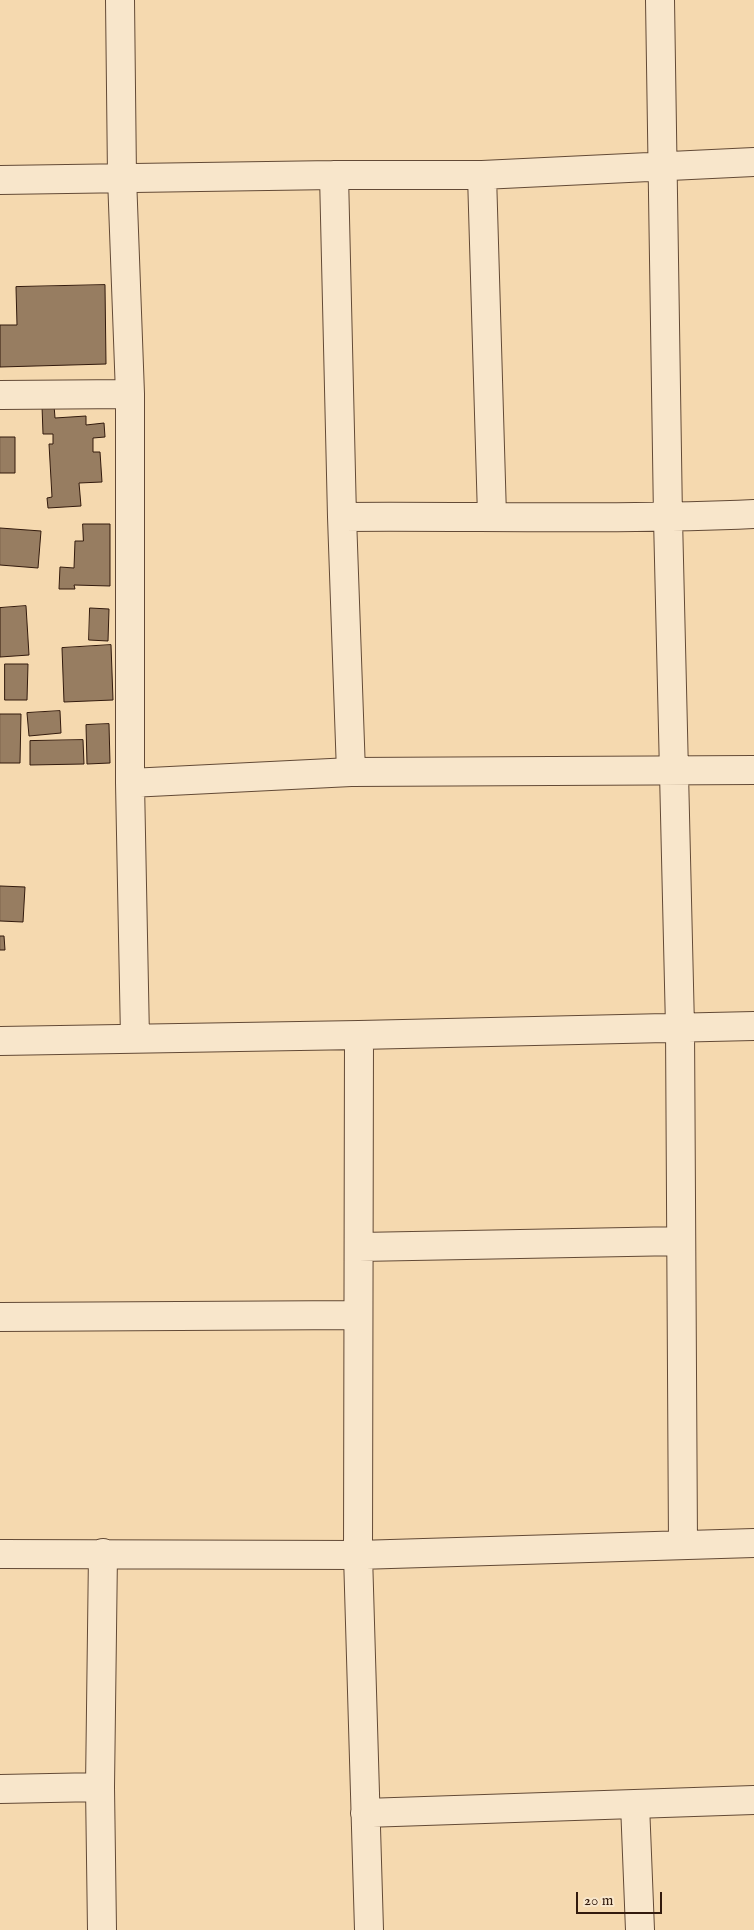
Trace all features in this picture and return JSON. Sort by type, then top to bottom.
[{"type":"street","points":[[120,0],[122,177],[130,394],[130,783],[135,1038]]},
{"type":"street","points":[[660,0],[668,518],[680,1027],[683,1544]]},
{"type":"street","points":[[0,180],[334,174],[482,175],[754,162]]},
{"type":"street","points":[[334,174],[342,517],[351,772]]},
{"type":"street","points":[[482,175],[492,516]]},
{"type":"street","points":[[0,395],[130,394]]},
{"type":"street","points":[[342,517],[668,518],[754,514]]},
{"type":"street","points":[[130,783],[351,772],[673,772],[754,770]]},
{"type":"street","points":[[0,1041],[754,1026]]},
{"type":"street","points":[[359,1035],[358,1555],[369,1930]]},
{"type":"street","points":[[359,1247],[681,1241]]},
{"type":"street","points":[[0,1317],[358,1315]]},
{"type":"street","points":[[0,1554],[358,1555],[754,1543]]},
{"type":"street","points":[[102,1930],[100,1787],[103,1553]]},
{"type":"street","points":[[0,1789],[100,1787]]},
{"type":"street","points":[[365,1813],[754,1800]]},
{"type":"street","points":[[634,1804],[640,1930]]},
{"type":"building","points":[[105,285],[106,364],[0,367],[0,325],[17,325],[16,287]]},
{"type":"building","points":[[54,405],[55,418],[86,416],[86,425],[104,423],[105,437],[93,438],[93,452],[100,452],[102,482],[79,483],[81,506],[48,508],[47,498],[52,497],[49,444],[53,444],[53,434],[43,434],[42,406]]},
{"type":"building","points":[[0,437],[15,437],[15,473],[0,473]]},
{"type":"building","points":[[83,524],[110,524],[110,586],[74,585],[75,589],[59,589],[60,567],[74,568],[75,541],[83,541]]},
{"type":"building","points":[[0,528],[41,531],[38,568],[0,565]]},
{"type":"building","points":[[26,606],[29,655],[0,657],[0,608]]},
{"type":"building","points":[[90,608],[109,609],[108,641],[89,640]]},
{"type":"building","points":[[111,645],[113,700],[64,702],[62,648]]},
{"type":"building","points":[[5,664],[28,664],[27,700],[5,700]]},
{"type":"building","points":[[60,711],[61,733],[29,736],[27,713]]},
{"type":"building","points":[[0,714],[21,714],[20,763],[0,763]]},
{"type":"building","points":[[109,724],[110,763],[87,764],[86,725]]},
{"type":"building","points":[[83,740],[84,764],[30,765],[30,741]]},
{"type":"building","points":[[0,886],[25,887],[23,922],[0,921]]},
{"type":"building","points":[[0,936],[4,936],[5,950],[0,950]]}]
